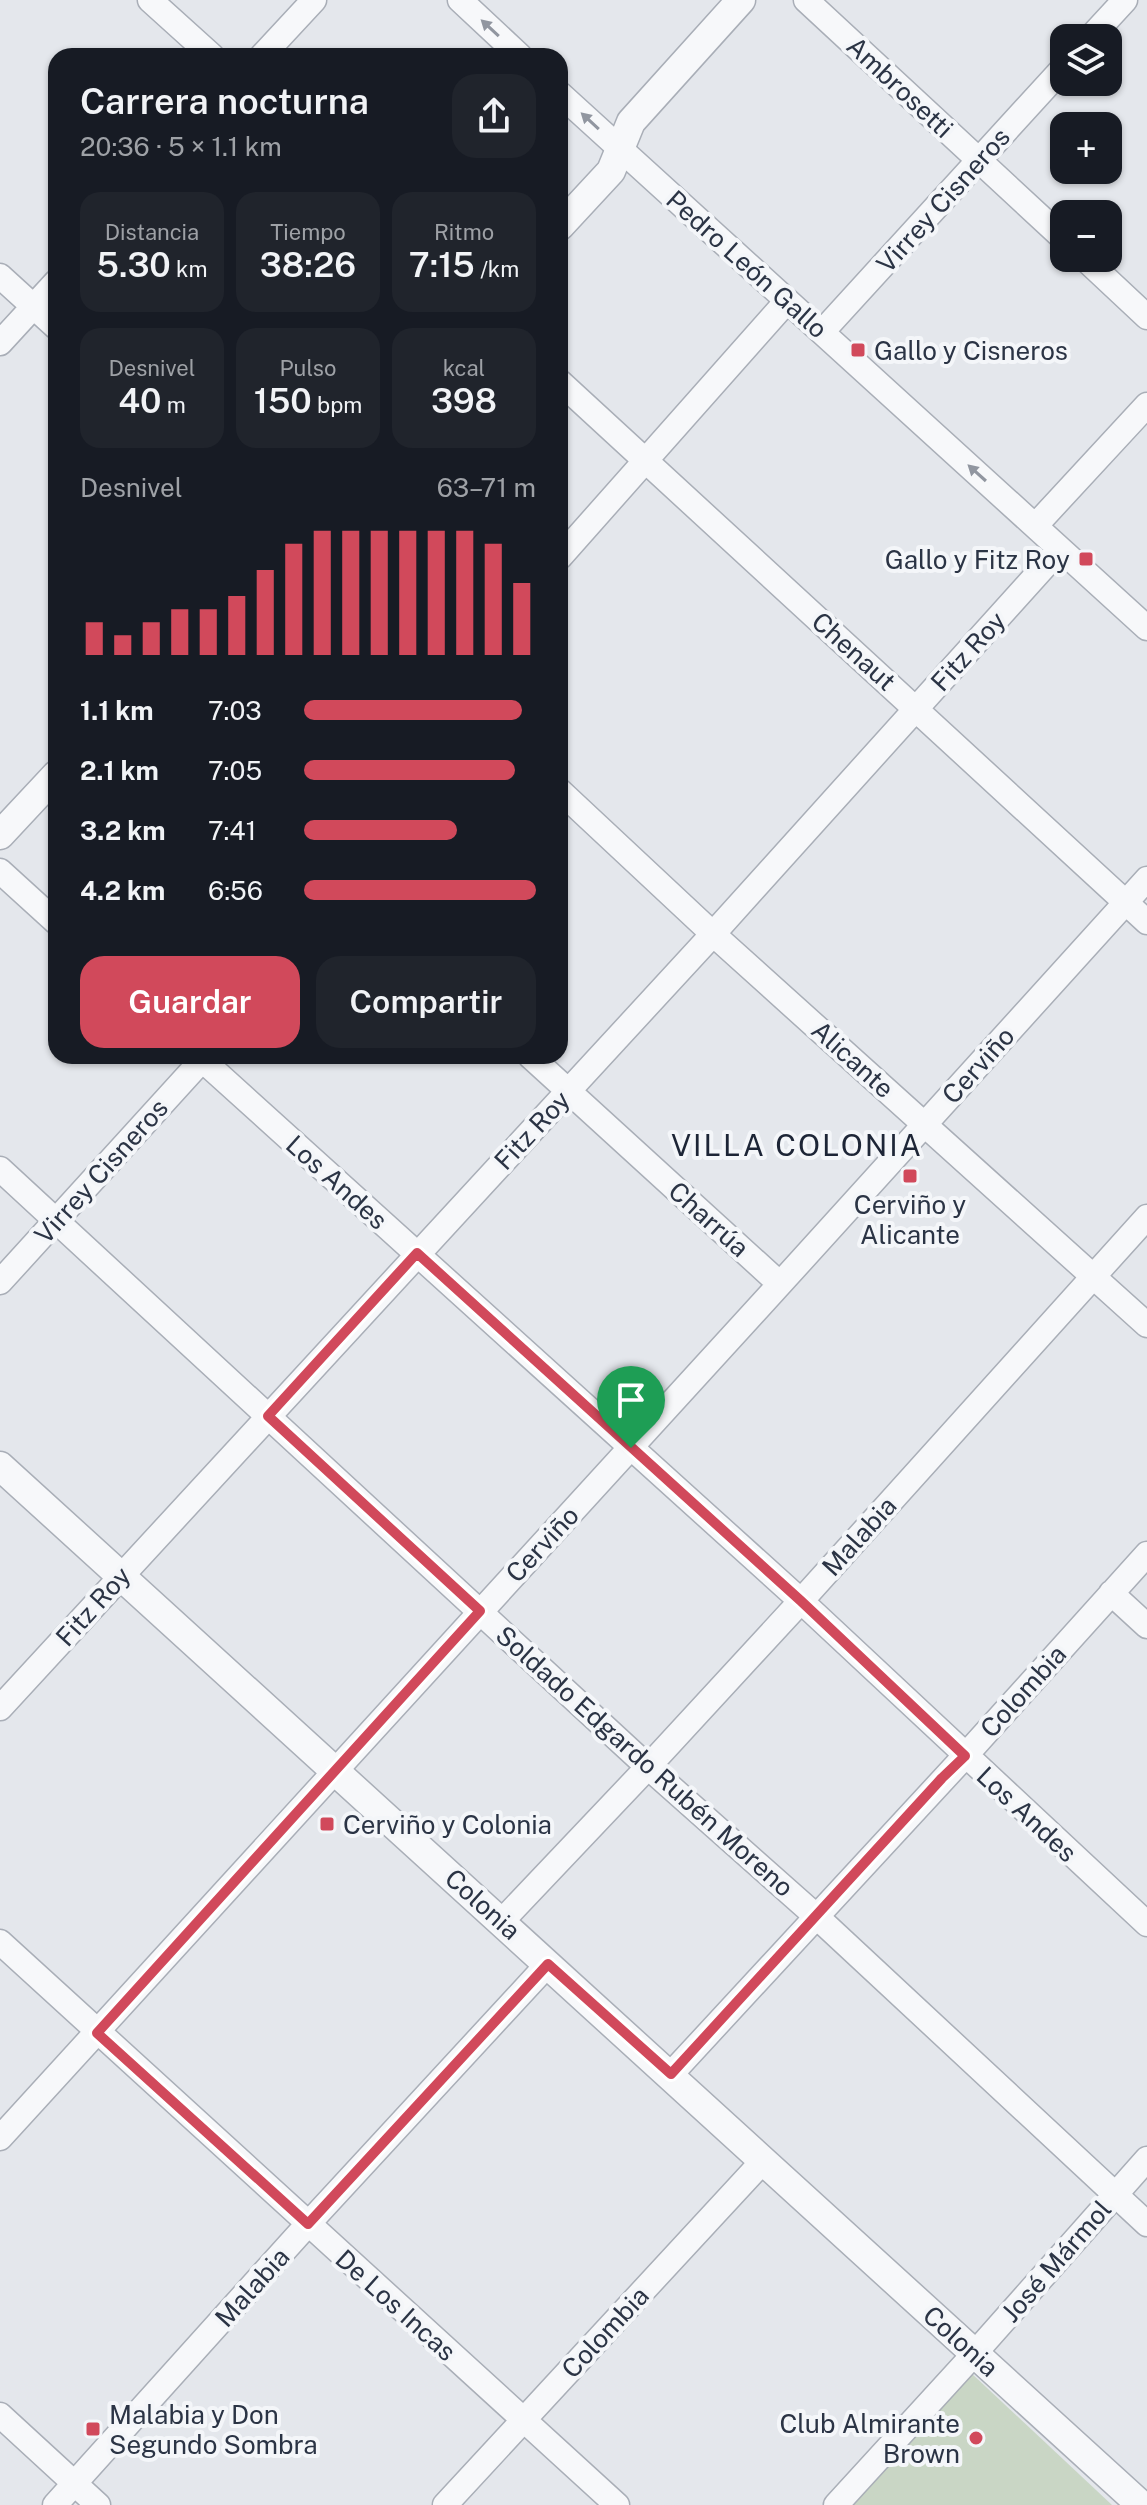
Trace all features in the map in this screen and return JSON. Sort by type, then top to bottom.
[{"type":"street","points":[[150,0],[203,48]]},
{"type":"street","points":[[269,48],[314,0]]},
{"type":"street","points":[[460,0],[511,48]]},
{"type":"street","points":[[568,217],[611,171],[631,122],[741,0]]},
{"type":"street","name":"Ambrosetti","points":[[806,0],[1050,226]]},
{"type":"street","points":[[1103,24],[1125,0]]},
{"type":"street","name":"Virrey Cisneros","points":[[822,332],[1050,82]]},
{"type":"street","name":"Pedro León Gallo","points":[[568,101],[1147,628]]},
{"type":"street","points":[[1099,272],[1147,317]]},
{"type":"street","points":[[0,276],[48,320]]},
{"type":"street","points":[[0,343],[48,291]]},
{"type":"street","points":[[568,548],[787,301]]},
{"type":"street","name":"Chenaut","points":[[568,389],[1147,922]]},
{"type":"street","points":[[1035,526],[1147,405]]},
{"type":"street","name":"Fitz Roy","points":[[0,1708],[713,934],[1060,549]]},
{"type":"street","points":[[0,835],[48,784]]},
{"type":"street","name":"Alicante","points":[[568,798],[713,934],[1147,1325]]},
{"type":"street","points":[[0,871],[48,915]]},
{"type":"street","name":"Cerviño","points":[[0,2138],[1147,879]]},
{"type":"street","name":"Virrey Cisneros","points":[[0,1282],[195,1064]]},
{"type":"street","name":"Los Andes","points":[[207,1064],[801,1601],[1147,1924]]},
{"type":"street","name":"Charrúa","points":[[539,1064],[780,1284]]},
{"type":"street","name":"Soldado Edgardo Rubén Moreno","points":[[0,1169],[648,1767],[817,1917],[1147,2224]]},
{"type":"street","name":"Malabia","points":[[502,1921],[801,1601],[1147,1217]]},
{"type":"street","name":"Colonia","points":[[0,1466],[1141,2505]]},
{"type":"street","name":"Colombia","points":[[671,2074],[1147,1554]]},
{"type":"street","points":[[1111,1593],[1147,1626]]},
{"type":"street","name":"De Los Incas","points":[[0,1942],[617,2505]]},
{"type":"street","name":"Malabia","points":[[55,2505],[548,1964]]},
{"type":"street","name":"José Mármol","points":[[836,2505],[1147,2159]]},
{"type":"street","name":"Colombia","points":[[445,2505],[764,2160]]},
{"type":"street","points":[[0,2415],[98,2505]]},
{"type":"green space","name":"Club Almirante Brown","points":[[970,2372],[1112,2505],[850,2505]]},
{"type":"place","name":"Gallo y Cisneros","points":[[858,350]]},
{"type":"place","name":"Gallo y Fitz Roy","points":[[1086,559]]},
{"type":"place","name":"Cerviño y Alicante","points":[[910,1176]]},
{"type":"place","name":"Cerviño y Colonia","points":[[327,1824]]},
{"type":"place","name":"Malabia y Don Segundo Sombra","points":[[93,2429]]},
{"type":"place","name":"Club Almirante Brown","points":[[976,2438]]},
{"type":"district","name":"VILLA COLONIA","points":[[797,1145]]},
{"type":"route","points":[[417,1253],[631,1448],[801,1601],[965,1756],[671,2074],[548,1964],[308,2224],[97,2033],[480,1611],[268,1416],[417,1253]]}]
